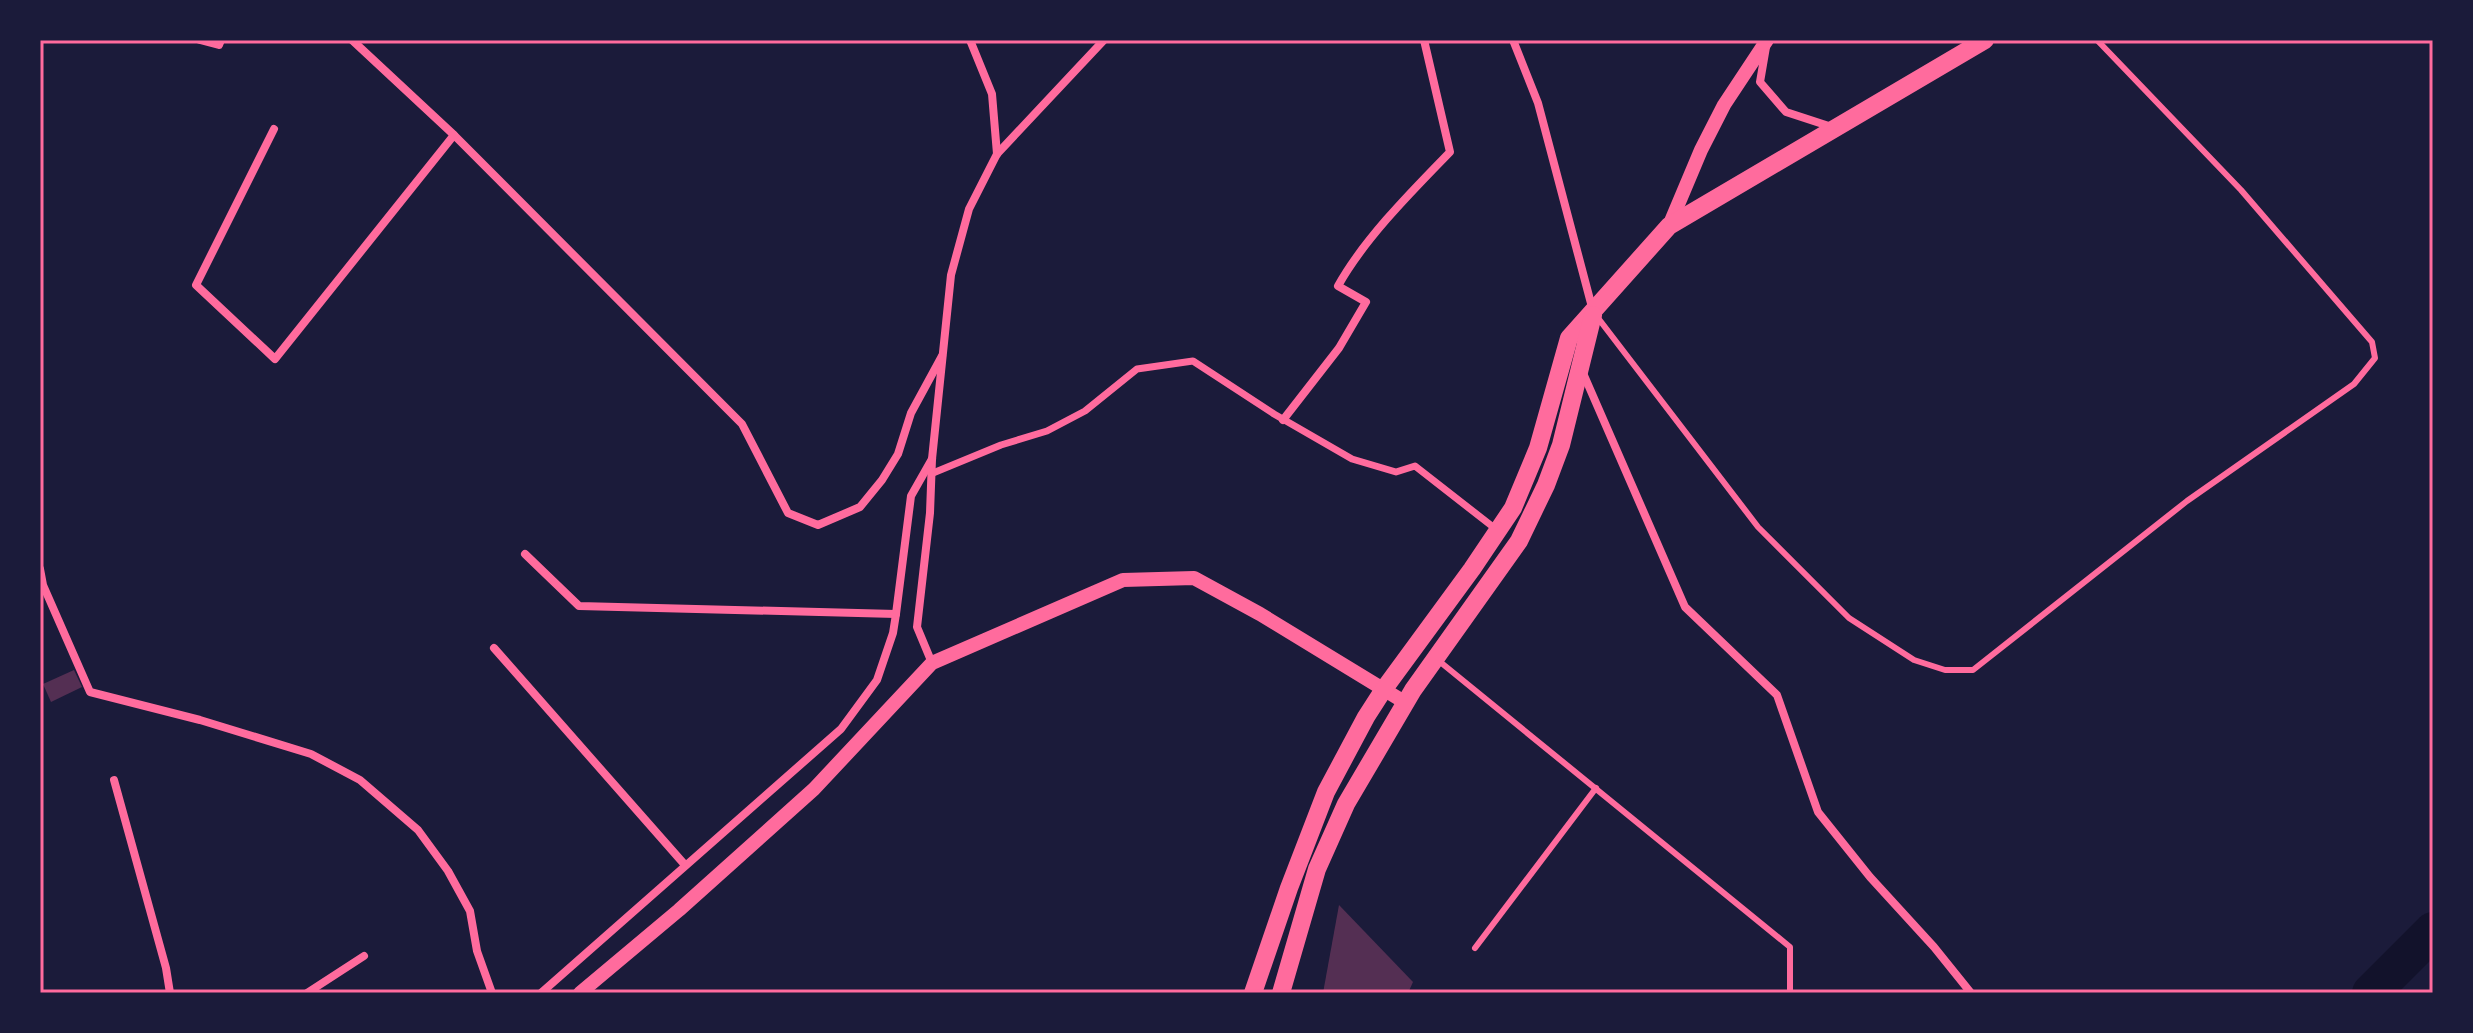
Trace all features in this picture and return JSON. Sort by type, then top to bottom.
[{"type":"main road","points":[[1253,993],[1326,792],[1366,717],[1513,508],[1538,448],[1569,338],[1669,226],[1985,40]]},
{"type":"main road","points":[[1281,993],[1317,869],[1346,804],[1406,703],[1525,529],[1546,485],[1561,445],[1593,312]]},
{"type":"main road","points":[[1289,888],[1309,897]]},
{"type":"street","points":[[200,40],[219,45],[221,40]]},
{"type":"street","points":[[352,40],[454,135],[742,424],[788,513],[818,525],[860,507],[898,454],[911,413],[942,356]]},
{"type":"street","points":[[970,40],[992,94],[997,154]]},
{"type":"street","points":[[932,663],[917,627],[951,275],[969,209],[997,154],[1104,40]]},
{"type":"street","points":[[1283,420],[1339,348],[1366,302],[1338,286],[1348,268],[1417,185],[1450,152],[1424,40]]},
{"type":"street","points":[[1513,40],[1538,103],[1593,312]]},
{"type":"street","points":[[1768,40],[1760,82],[1786,112],[1835,128]]},
{"type":"street","points":[[1669,226],[1724,105],[1768,40]]},
{"type":"street","points":[[274,129],[196,285],[275,359],[454,135]]},
{"type":"street","points":[[933,473],[1001,445],[1047,431],[1085,411],[1137,369],[1193,361],[1283,420],[1352,459],[1396,472],[1415,466],[1499,531]]},
{"type":"street","points":[[1580,366],[1685,607],[1777,695],[1818,812],[1971,993]]},
{"type":"street","points":[[541,993],[841,729],[877,680],[893,633],[911,496],[932,459]]},
{"type":"street","points":[[525,554],[579,606],[896,614]]},
{"type":"street","points":[[40,569],[43,585],[90,692],[200,720],[311,754],[360,780],[418,830],[448,871],[470,911],[477,951],[492,993]]},
{"type":"street","points":[[580,993],[679,910],[814,789],[932,663],[1123,580],[1194,578],[1260,614],[1406,703]]},
{"type":"street","points":[[494,648],[685,865]]},
{"type":"street","points":[[114,780],[166,968],[170,993]]},
{"type":"street","points":[[307,993],[364,956]]},
{"type":"lane","points":[[1593,312],[1758,527],[1849,618],[1914,660],[1945,670],[1973,670],[2187,501],[2354,384],[2375,358],[2372,342],[2241,190],[2097,40]]},
{"type":"lane","points":[[1436,658],[1790,947],[1790,993]]},
{"type":"lane","points":[[1475,948],[1596,788]]},
{"type":"building","points":[[74,670],[82,687],[51,702],[43,684]]},
{"type":"building","points":[[1339,905],[1413,982],[1408,993],[1323,993]]},
{"type":"waterway","points":[[2371,993],[2433,931]]}]
